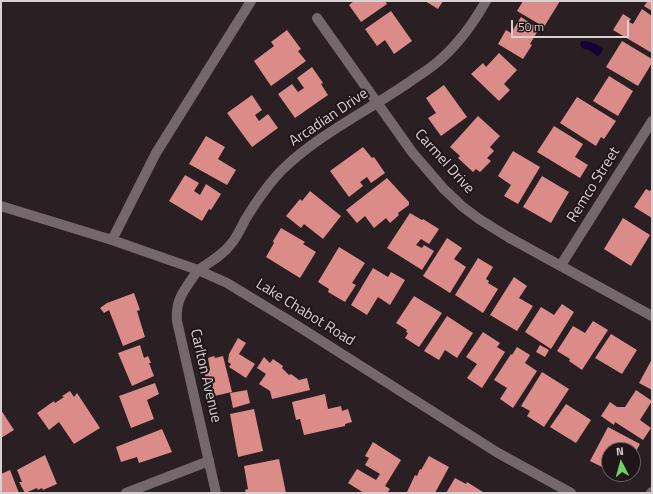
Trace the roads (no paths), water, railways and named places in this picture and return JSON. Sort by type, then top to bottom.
[{"type":"street","points":[[112,240],[156,153],[251,1]]},
{"type":"street","name":"Arcadian Drive","points":[[198,270],[221,254],[232,244],[254,205],[282,170],[319,141],[441,59],[465,34],[486,1]]},
{"type":"street","name":"Carmel Drive","points":[[317,18],[412,152],[429,173],[463,207],[508,237],[652,316]]},
{"type":"street","name":"Remco Street","points":[[561,265],[652,121]]},
{"type":"street","name":"Lake Chabot Road","points":[[1,206],[112,240],[198,270],[227,284],[293,323],[498,452],[571,493]]},
{"type":"street","name":"Carlton Avenue","points":[[198,270],[180,297],[176,315],[216,493]]},
{"type":"street","points":[[126,493],[209,461]]}]
